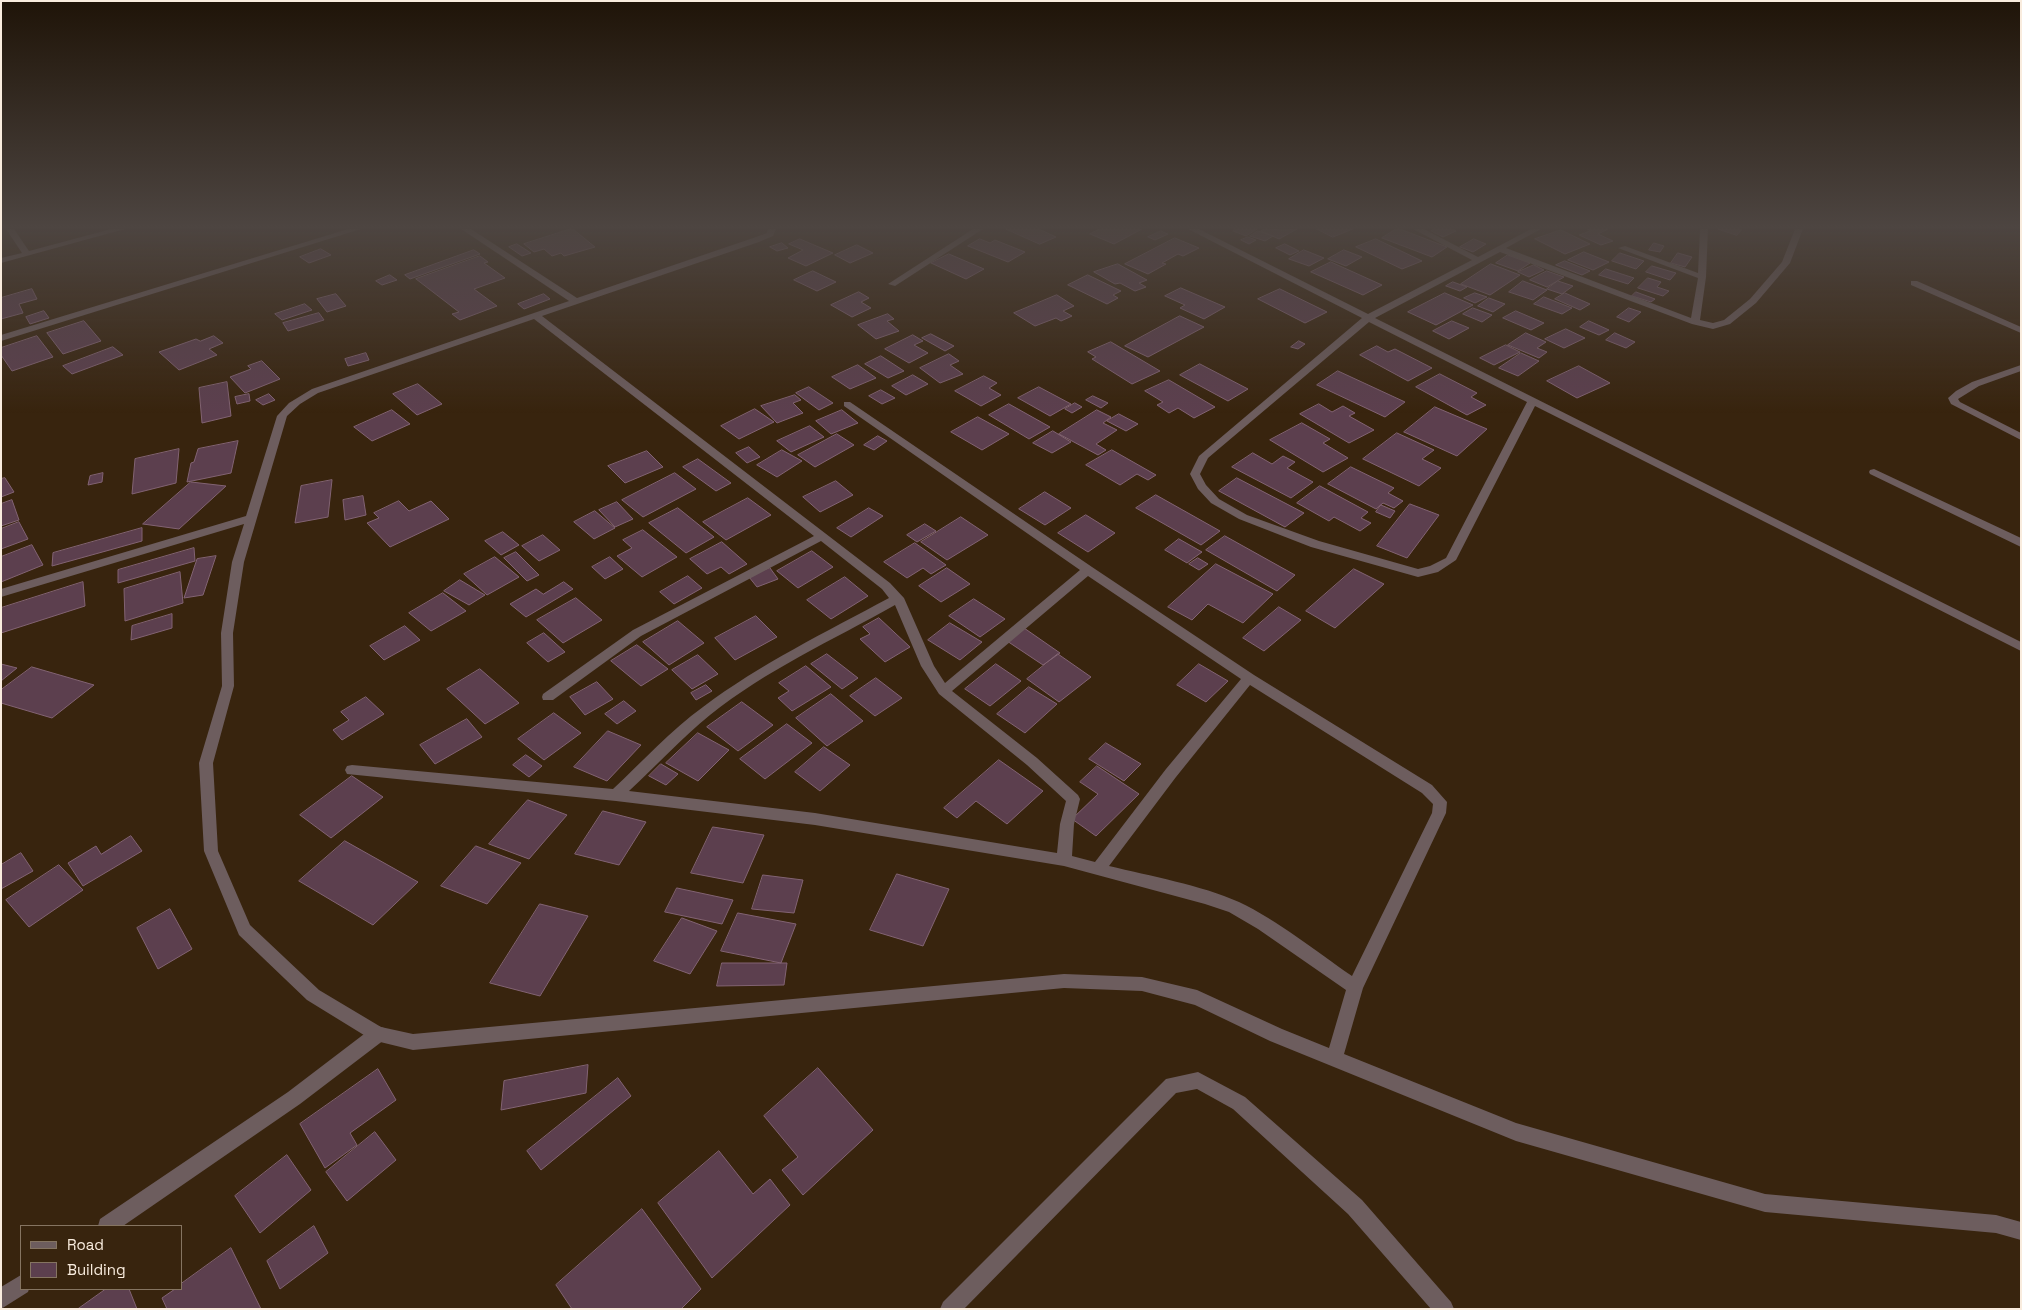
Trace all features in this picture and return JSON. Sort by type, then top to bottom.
[{"type":"street","points":[[1,338],[157,290]]},
{"type":"street","points":[[557,290],[575,302]]},
{"type":"street","points":[[610,290],[315,391],[289,406],[282,416],[238,562],[227,633],[228,686],[206,763],[211,851],[244,930],[313,994],[378,1034],[413,1042],[1064,981],[1142,984],[1197,998],[1276,1035],[1516,1132],[1766,1203],[1996,1224],[2021,1231]]},
{"type":"street","points":[[1313,290],[2021,647]]},
{"type":"street","points":[[1421,290],[1368,318],[1204,456],[1195,474],[1202,486],[1215,501],[1243,517],[1315,544],[1418,573],[1434,569],[1450,560],[1533,400]]},
{"type":"street","points":[[1610,290],[1695,322],[1713,326],[1727,322],[1753,301],[1762,290]]},
{"type":"street","points":[[1695,322],[1700,290]]},
{"type":"street","points":[[1930,290],[2021,330]]},
{"type":"street","points":[[535,315],[822,536],[886,586],[898,598],[909,617],[928,669],[944,691],[1049,774],[1073,799],[1066,824],[1064,860]]},
{"type":"street","points":[[2021,368],[1973,386],[1953,398],[1956,404],[2021,437]]},
{"type":"street","points":[[847,404],[1249,678],[1427,789],[1440,802],[1439,813],[1355,987],[1334,1058]]},
{"type":"street","points":[[1874,472],[2021,543]]},
{"type":"street","points":[[1,593],[251,518]]},
{"type":"street","points":[[548,698],[637,634],[822,536]]},
{"type":"street","points":[[944,691],[1088,570]]},
{"type":"street","points":[[616,795],[705,712],[725,698],[759,675],[898,598]]},
{"type":"street","points":[[1099,868],[1171,773],[1249,678]]},
{"type":"street","points":[[352,770],[616,795],[815,819],[1064,860],[1205,897],[1234,907],[1263,924],[1355,987]]},
{"type":"street","points":[[108,1225],[294,1098],[378,1034]]},
{"type":"street","points":[[950,1309],[1172,1084],[1198,1080],[1239,1103],[1355,1207],[1424,1283],[1444,1309]]},
{"type":"street","points":[[1,1299],[20,1286]]},
{"type":"building","points":[[33,290],[37,299],[19,304],[23,313],[1,319],[1,298]]},
{"type":"building","points":[[431,290],[476,290],[497,306],[460,320],[452,314],[459,312]]},
{"type":"building","points":[[1079,290],[1121,291],[1113,295],[1118,298],[1107,304]]},
{"type":"building","points":[[1177,290],[1186,290],[1225,307],[1204,319],[1180,308],[1185,305],[1165,296]]},
{"type":"building","points":[[1278,290],[1282,290],[1327,312],[1305,323],[1258,299]]},
{"type":"building","points":[[1352,290],[1372,290],[1363,295]]},
{"type":"building","points":[[1477,290],[1497,290],[1490,295]]},
{"type":"building","points":[[1511,290],[1547,290],[1533,300],[1509,292]]},
{"type":"building","points":[[1550,290],[1567,290],[1562,294]]},
{"type":"building","points":[[1645,290],[1669,291],[1663,296]]},
{"type":"building","points":[[859,292],[869,298],[861,302],[871,308],[852,317],[831,305]]},
{"type":"building","points":[[1636,292],[1655,299],[1651,302],[1632,296]]},
{"type":"building","points":[[1445,293],[1473,305],[1436,325],[1408,312]]},
{"type":"building","points":[[1475,293],[1487,297],[1475,303],[1464,298]]},
{"type":"building","points":[[1565,293],[1590,304],[1580,310],[1555,299]]},
{"type":"building","points":[[336,294],[346,306],[327,312],[317,299]]},
{"type":"building","points":[[544,294],[550,299],[524,309],[518,304]]},
{"type":"building","points":[[1057,295],[1074,306],[1063,311],[1072,316],[1061,321],[1056,318],[1035,326],[1014,313]]},
{"type":"building","points":[[1544,297],[1572,308],[1562,314],[1534,304]]},
{"type":"building","points":[[1489,298],[1505,304],[1493,312],[1478,306]]},
{"type":"building","points":[[305,304],[312,310],[282,320],[275,314]]},
{"type":"building","points":[[1473,308],[1492,315],[1482,322],[1463,314]]},
{"type":"building","points":[[1629,308],[1641,312],[1629,322],[1617,317]]},
{"type":"building","points":[[44,311],[49,318],[30,324],[26,317]]},
{"type":"building","points":[[1516,311],[1544,323],[1531,330],[1503,318]]},
{"type":"building","points":[[319,313],[324,320],[288,331],[283,323]]},
{"type":"building","points":[[888,314],[894,319],[887,321],[899,331],[876,339],[858,325]]},
{"type":"building","points":[[1180,316],[1204,327],[1148,357],[1125,346]]},
{"type":"building","points":[[84,321],[101,341],[63,354],[47,333]]},
{"type":"building","points":[[1452,321],[1469,328],[1449,339],[1433,331]]},
{"type":"building","points":[[1589,321],[1609,330],[1599,335],[1580,327]]},
{"type":"building","points":[[1566,329],[1585,338],[1564,348],[1545,339]]},
{"type":"building","points":[[1526,333],[1546,342],[1537,348],[1547,352],[1539,358],[1508,345]]},
{"type":"building","points":[[1615,333],[1635,342],[1626,348],[1606,340]]},
{"type":"building","points":[[931,334],[954,346],[945,351],[922,338]]},
{"type":"building","points":[[913,335],[923,341],[914,345],[928,353],[909,363],[885,349]]},
{"type":"building","points":[[37,336],[53,357],[12,371],[1,355],[1,348]]},
{"type":"building","points":[[214,336],[223,343],[209,349],[217,355],[179,370],[159,352],[196,339],[200,341]]},
{"type":"building","points":[[1299,341],[1305,344],[1298,349],[1291,347]]},
{"type":"building","points":[[1111,342],[1160,371],[1132,384],[1092,359],[1096,357],[1088,352]]},
{"type":"building","points":[[1506,345],[1520,352],[1494,365],[1480,358]]},
{"type":"building","points":[[1377,346],[1388,352],[1395,349],[1432,368],[1408,381],[1360,355]]},
{"type":"building","points":[[113,347],[123,355],[72,374],[63,366]]},
{"type":"building","points":[[366,353],[369,360],[348,366],[345,359]]},
{"type":"building","points":[[1521,353],[1539,361],[1518,376],[1499,368]]},
{"type":"building","points":[[949,354],[959,361],[950,365],[963,374],[940,383],[920,368]]},
{"type":"building","points":[[881,356],[904,371],[888,378],[865,364]]},
{"type":"building","points":[[262,361],[280,379],[245,393],[230,377],[251,369],[248,366]]},
{"type":"building","points":[[1200,364],[1248,389],[1228,401],[1180,375]]},
{"type":"building","points":[[858,365],[876,378],[850,389],[832,377]]},
{"type":"building","points":[[1579,366],[1610,383],[1577,398],[1547,381]]},
{"type":"building","points":[[1338,371],[1405,402],[1385,417],[1317,385]]},
{"type":"building","points":[[1440,374],[1477,393],[1471,397],[1486,405],[1467,415],[1416,387]]},
{"type":"building","points":[[913,375],[928,384],[906,395],[892,386]]},
{"type":"building","points":[[984,376],[997,383],[989,388],[1001,395],[981,406],[955,391]]},
{"type":"building","points":[[1169,380],[1215,407],[1194,418],[1178,408],[1169,413],[1157,405],[1163,402],[1145,391]]},
{"type":"building","points":[[227,382],[231,416],[202,423],[199,388]]},
{"type":"building","points":[[418,384],[442,404],[417,415],[393,394]]},
{"type":"building","points":[[809,387],[833,403],[819,410],[796,393]]},
{"type":"building","points":[[1039,387],[1071,404],[1050,416],[1018,398]]},
{"type":"building","points":[[881,390],[895,398],[882,404],[869,396]]},
{"type":"building","points":[[249,394],[250,401],[237,404],[235,397]]},
{"type":"building","points":[[269,394],[275,400],[263,405],[256,400]]},
{"type":"building","points":[[795,395],[801,400],[793,403],[803,413],[777,423],[761,406]]},
{"type":"building","points":[[1093,396],[1108,403],[1101,408],[1086,400]]},
{"type":"building","points":[[1075,403],[1082,407],[1072,413],[1065,409]]},
{"type":"building","points":[[1009,404],[1050,427],[1029,439],[989,415]]},
{"type":"building","points":[[1319,404],[1332,412],[1343,406],[1355,413],[1349,416],[1374,430],[1349,443],[1300,414]]},
{"type":"building","points":[[1435,407],[1487,429],[1457,456],[1404,432]]},
{"type":"building","points":[[755,409],[774,422],[739,439],[721,426]]},
{"type":"building","points":[[392,410],[410,424],[372,441],[354,427]]},
{"type":"building","points":[[842,410],[858,423],[831,434],[816,421]]},
{"type":"building","points":[[1097,410],[1111,417],[1103,423],[1117,430],[1096,444],[1106,450],[1098,455],[1059,434]]},
{"type":"building","points":[[1119,414],[1138,424],[1126,431],[1107,421]]},
{"type":"building","points":[[978,417],[1009,434],[982,450],[951,432]]},
{"type":"building","points":[[1302,423],[1330,439],[1323,443],[1348,458],[1323,472],[1270,440]]},
{"type":"building","points":[[810,426],[824,437],[791,452],[777,441]]},
{"type":"building","points":[[1053,431],[1071,442],[1052,453],[1033,443]]},
{"type":"building","points":[[1397,433],[1434,450],[1422,459],[1441,468],[1419,486],[1363,459]]},
{"type":"building","points":[[837,434],[854,445],[815,467],[798,455]]},
{"type":"building","points":[[878,436],[887,441],[874,450],[864,445]]},
{"type":"building","points":[[238,441],[231,473],[187,482],[191,463],[194,462],[198,449]]},
{"type":"building","points":[[749,447],[760,457],[747,463],[736,453]]},
{"type":"building","points":[[179,449],[176,483],[132,494],[135,459]]},
{"type":"building","points":[[782,450],[802,461],[777,477],[757,465]]},
{"type":"building","points":[[1112,450],[1156,475],[1148,480],[1137,474],[1120,485],[1086,465]]},
{"type":"building","points":[[647,451],[663,467],[625,483],[608,466]]},
{"type":"building","points":[[1253,453],[1272,464],[1283,456],[1295,462],[1287,468],[1313,482],[1291,498],[1232,467]]},
{"type":"building","points":[[698,459],[731,483],[716,491],[683,467]]},
{"type":"building","points":[[1351,467],[1394,488],[1388,493],[1403,501],[1394,508],[1383,503],[1376,509],[1328,484]]},
{"type":"building","points":[[103,473],[102,482],[88,485],[90,476]]},
{"type":"building","points":[[675,473],[696,489],[643,517],[622,500]]},
{"type":"building","points":[[5,478],[14,492],[1,497],[1,479]]},
{"type":"building","points":[[1237,478],[1304,513],[1285,527],[1219,491]]},
{"type":"building","points":[[332,480],[328,517],[295,523],[301,486]]},
{"type":"building","points":[[836,481],[853,495],[820,512],[803,497]]},
{"type":"building","points":[[191,482],[226,486],[179,529],[143,524]]},
{"type":"building","points":[[1320,486],[1368,512],[1361,518],[1371,523],[1360,531],[1334,517],[1329,521],[1297,503]]},
{"type":"building","points":[[1045,492],[1071,508],[1045,525],[1019,509]]},
{"type":"building","points":[[1156,495],[1220,531],[1201,545],[1136,508]]},
{"type":"building","points":[[363,496],[366,515],[345,520],[343,500]]},
{"type":"building","points":[[748,498],[771,515],[726,540],[703,522]]},
{"type":"building","points":[[12,500],[19,520],[1,526],[1,504]]},
{"type":"building","points":[[399,501],[409,511],[431,501],[449,519],[390,547],[367,523],[379,518],[374,513]]},
{"type":"building","points":[[617,502],[633,519],[615,527],[599,510]]},
{"type":"building","points":[[1410,504],[1439,515],[1407,558],[1377,546]]},
{"type":"building","points":[[1381,505],[1395,511],[1390,518],[1376,512]]},
{"type":"building","points":[[678,508],[714,537],[686,553],[649,523]]},
{"type":"building","points":[[869,508],[883,516],[851,537],[837,528]]},
{"type":"building","points":[[595,511],[615,528],[594,539],[574,522]]},
{"type":"building","points":[[1086,515],[1115,533],[1088,552],[1058,533]]},
{"type":"building","points":[[961,517],[988,535],[947,560],[921,542]]},
{"type":"building","points":[[19,522],[28,539],[1,549],[1,529]]},
{"type":"building","points":[[925,524],[936,531],[917,542],[907,535]]},
{"type":"building","points":[[142,528],[142,541],[52,566],[53,553]]},
{"type":"building","points":[[643,530],[677,557],[642,577],[617,556],[632,548],[623,540]]},
{"type":"building","points":[[503,532],[519,545],[501,555],[485,541]]},
{"type":"building","points":[[543,535],[560,550],[539,561],[522,546]]},
{"type":"building","points":[[1225,536],[1295,575],[1277,591],[1206,550]]},
{"type":"building","points":[[1179,539],[1202,552],[1187,563],[1165,550]]},
{"type":"building","points":[[722,542],[747,564],[729,574],[721,567],[707,574],[690,559]]},
{"type":"building","points":[[915,543],[946,565],[931,574],[923,568],[907,578],[884,562]]},
{"type":"building","points":[[32,545],[43,565],[1,582],[1,557]]},
{"type":"building","points":[[194,548],[195,561],[118,583],[118,570]]},
{"type":"building","points":[[812,551],[833,567],[798,588],[777,571]]},
{"type":"building","points":[[516,552],[539,575],[527,581],[504,558]]},
{"type":"building","points":[[216,556],[203,595],[184,598],[197,559]]},
{"type":"building","points":[[495,557],[519,577],[487,595],[464,574]]},
{"type":"building","points":[[610,557],[623,569],[605,579],[592,567]]},
{"type":"building","points":[[1198,558],[1208,564],[1199,570],[1189,564]]},
{"type":"building","points":[[1216,564],[1273,594],[1243,623],[1208,604],[1192,620],[1168,607]]},
{"type":"building","points":[[770,568],[778,579],[757,587],[749,577]]},
{"type":"building","points":[[947,568],[970,584],[941,602],[919,586]]},
{"type":"building","points":[[1354,569],[1384,584],[1335,628],[1306,611]]},
{"type":"building","points":[[180,572],[183,603],[125,621],[124,589]]},
{"type":"building","points":[[688,576],[702,588],[674,604],[660,592]]},
{"type":"building","points":[[845,577],[868,596],[831,619],[807,600]]},
{"type":"building","points":[[460,580],[485,595],[469,605],[444,591]]},
{"type":"building","points":[[83,582],[85,606],[1,633],[1,608]]},
{"type":"building","points":[[564,582],[573,589],[526,617],[510,604],[536,589],[543,594]]},
{"type":"building","points":[[443,593],[466,611],[431,631],[409,613]]},
{"type":"building","points":[[576,598],[602,620],[563,643],[537,620]]},
{"type":"building","points":[[974,599],[1005,619],[980,637],[949,616]]},
{"type":"building","points":[[1279,607],[1301,620],[1264,651],[1243,638]]},
{"type":"building","points":[[172,614],[172,628],[131,640],[132,626]]},
{"type":"building","points":[[756,616],[777,637],[735,660],[715,638]]},
{"type":"building","points":[[879,618],[910,647],[885,662],[860,639],[870,634],[863,627]]},
{"type":"building","points":[[678,621],[704,643],[669,665],[643,642]]},
{"type":"building","points":[[950,623],[982,642],[960,660],[928,640]]},
{"type":"building","points":[[405,626],[420,640],[384,660],[370,646]]},
{"type":"building","points":[[1024,628],[1060,653],[1043,665],[1007,641]]},
{"type":"building","points":[[544,633],[565,652],[548,662],[527,643]]},
{"type":"building","points":[[637,645],[668,669],[641,686],[611,661]]},
{"type":"building","points":[[827,654],[858,678],[842,689],[811,664]]},
{"type":"building","points":[[1058,654],[1091,677],[1059,702],[1027,679]]},
{"type":"building","points":[[698,655],[718,674],[692,689],[672,670]]},
{"type":"building","points":[[1,664],[17,668],[1,681]]},
{"type":"building","points":[[996,664],[1021,681],[990,706],[965,689]]},
{"type":"building","points":[[1199,664],[1228,681],[1206,702],[1177,685]]},
{"type":"building","points":[[806,666],[831,687],[792,711],[778,698],[789,691],[779,683]]},
{"type":"building","points":[[32,667],[94,685],[52,718],[1,703],[1,690]]},
{"type":"building","points":[[480,669],[519,703],[485,724],[447,689]]},
{"type":"building","points":[[876,678],[902,698],[875,716],[850,696]]},
{"type":"building","points":[[597,682],[613,699],[585,715],[570,697]]},
{"type":"building","points":[[706,685],[712,691],[696,700],[691,693]]},
{"type":"building","points":[[1029,687],[1057,704],[1025,733],[997,714]]},
{"type":"building","points":[[831,694],[863,721],[827,746],[796,718]]},
{"type":"building","points":[[366,697],[384,714],[342,740],[333,730],[349,720],[341,712]]},
{"type":"building","points":[[624,701],[636,711],[617,724],[605,714]]},
{"type":"building","points":[[742,702],[773,725],[738,751],[707,727]]},
{"type":"building","points":[[554,713],[581,733],[544,760],[518,739]]},
{"type":"building","points":[[467,719],[482,737],[435,764],[420,745]]},
{"type":"building","points":[[787,724],[812,743],[765,779],[740,759]]},
{"type":"building","points":[[608,731],[641,745],[607,781],[574,767]]},
{"type":"building","points":[[698,733],[729,750],[698,781],[666,763]]},
{"type":"building","points":[[1106,743],[1141,764],[1124,781],[1089,759]]},
{"type":"building","points":[[824,747],[850,765],[820,791],[795,772]]},
{"type":"building","points":[[526,755],[542,766],[529,777],[513,765]]},
{"type":"building","points":[[999,760],[1043,791],[1007,824],[976,801],[957,818],[944,808]]},
{"type":"building","points":[[661,764],[678,774],[666,785],[649,776]]},
{"type":"building","points":[[1097,766],[1139,794],[1096,836],[1072,819],[1098,794],[1080,782]]},
{"type":"building","points":[[352,776],[383,797],[331,838],[300,815]]},
{"type":"building","points":[[528,800],[567,815],[529,859],[489,844]]},
{"type":"building","points":[[603,811],[646,822],[619,865],[575,854]]},
{"type":"building","points":[[713,827],[764,835],[743,883],[691,873]]},
{"type":"building","points":[[131,836],[142,851],[83,886],[68,863],[96,846],[101,854]]},
{"type":"building","points":[[345,841],[418,882],[373,925],[299,881]]},
{"type":"building","points":[[476,846],[521,863],[487,904],[441,886]]},
{"type":"building","points":[[21,853],[33,871],[1,889],[1,865]]},
{"type":"building","points":[[59,865],[83,890],[29,927],[6,900]]},
{"type":"building","points":[[897,874],[949,889],[923,946],[870,930]]},
{"type":"building","points":[[763,875],[803,880],[794,913],[752,909]]},
{"type":"building","points":[[677,888],[733,900],[722,924],[665,912]]},
{"type":"building","points":[[540,904],[588,916],[540,996],[490,983]]},
{"type":"building","points":[[170,909],[192,949],[158,969],[137,928]]},
{"type":"building","points":[[738,913],[796,924],[781,963],[721,951]]},
{"type":"building","points":[[682,918],[717,931],[690,974],[654,961]]},
{"type":"building","points":[[722,963],[787,963],[784,985],[717,986]]},
{"type":"building","points":[[588,1065],[586,1093],[501,1110],[504,1081]]},
{"type":"building","points":[[818,1068],[873,1130],[803,1195],[782,1170],[798,1157],[764,1116]]},
{"type":"building","points":[[378,1069],[396,1100],[350,1133],[357,1145],[325,1168],[300,1124]]},
{"type":"building","points":[[618,1078],[631,1096],[541,1170],[527,1151]]},
{"type":"building","points":[[375,1132],[396,1160],[347,1201],[326,1172]]},
{"type":"building","points":[[719,1151],[753,1194],[770,1179],[790,1205],[712,1278],[658,1203]]},
{"type":"building","points":[[287,1155],[311,1190],[260,1233],[235,1196]]},
{"type":"building","points":[[642,1209],[701,1289],[681,1309],[572,1309],[556,1285]]},
{"type":"building","points":[[314,1226],[328,1253],[280,1289],[267,1261]]},
{"type":"building","points":[[231,1248],[261,1309],[167,1309],[162,1298],[174,1290],[182,1290],[182,1283]]},
{"type":"building","points":[[105,1290],[129,1290],[137,1309],[78,1309]]}]
